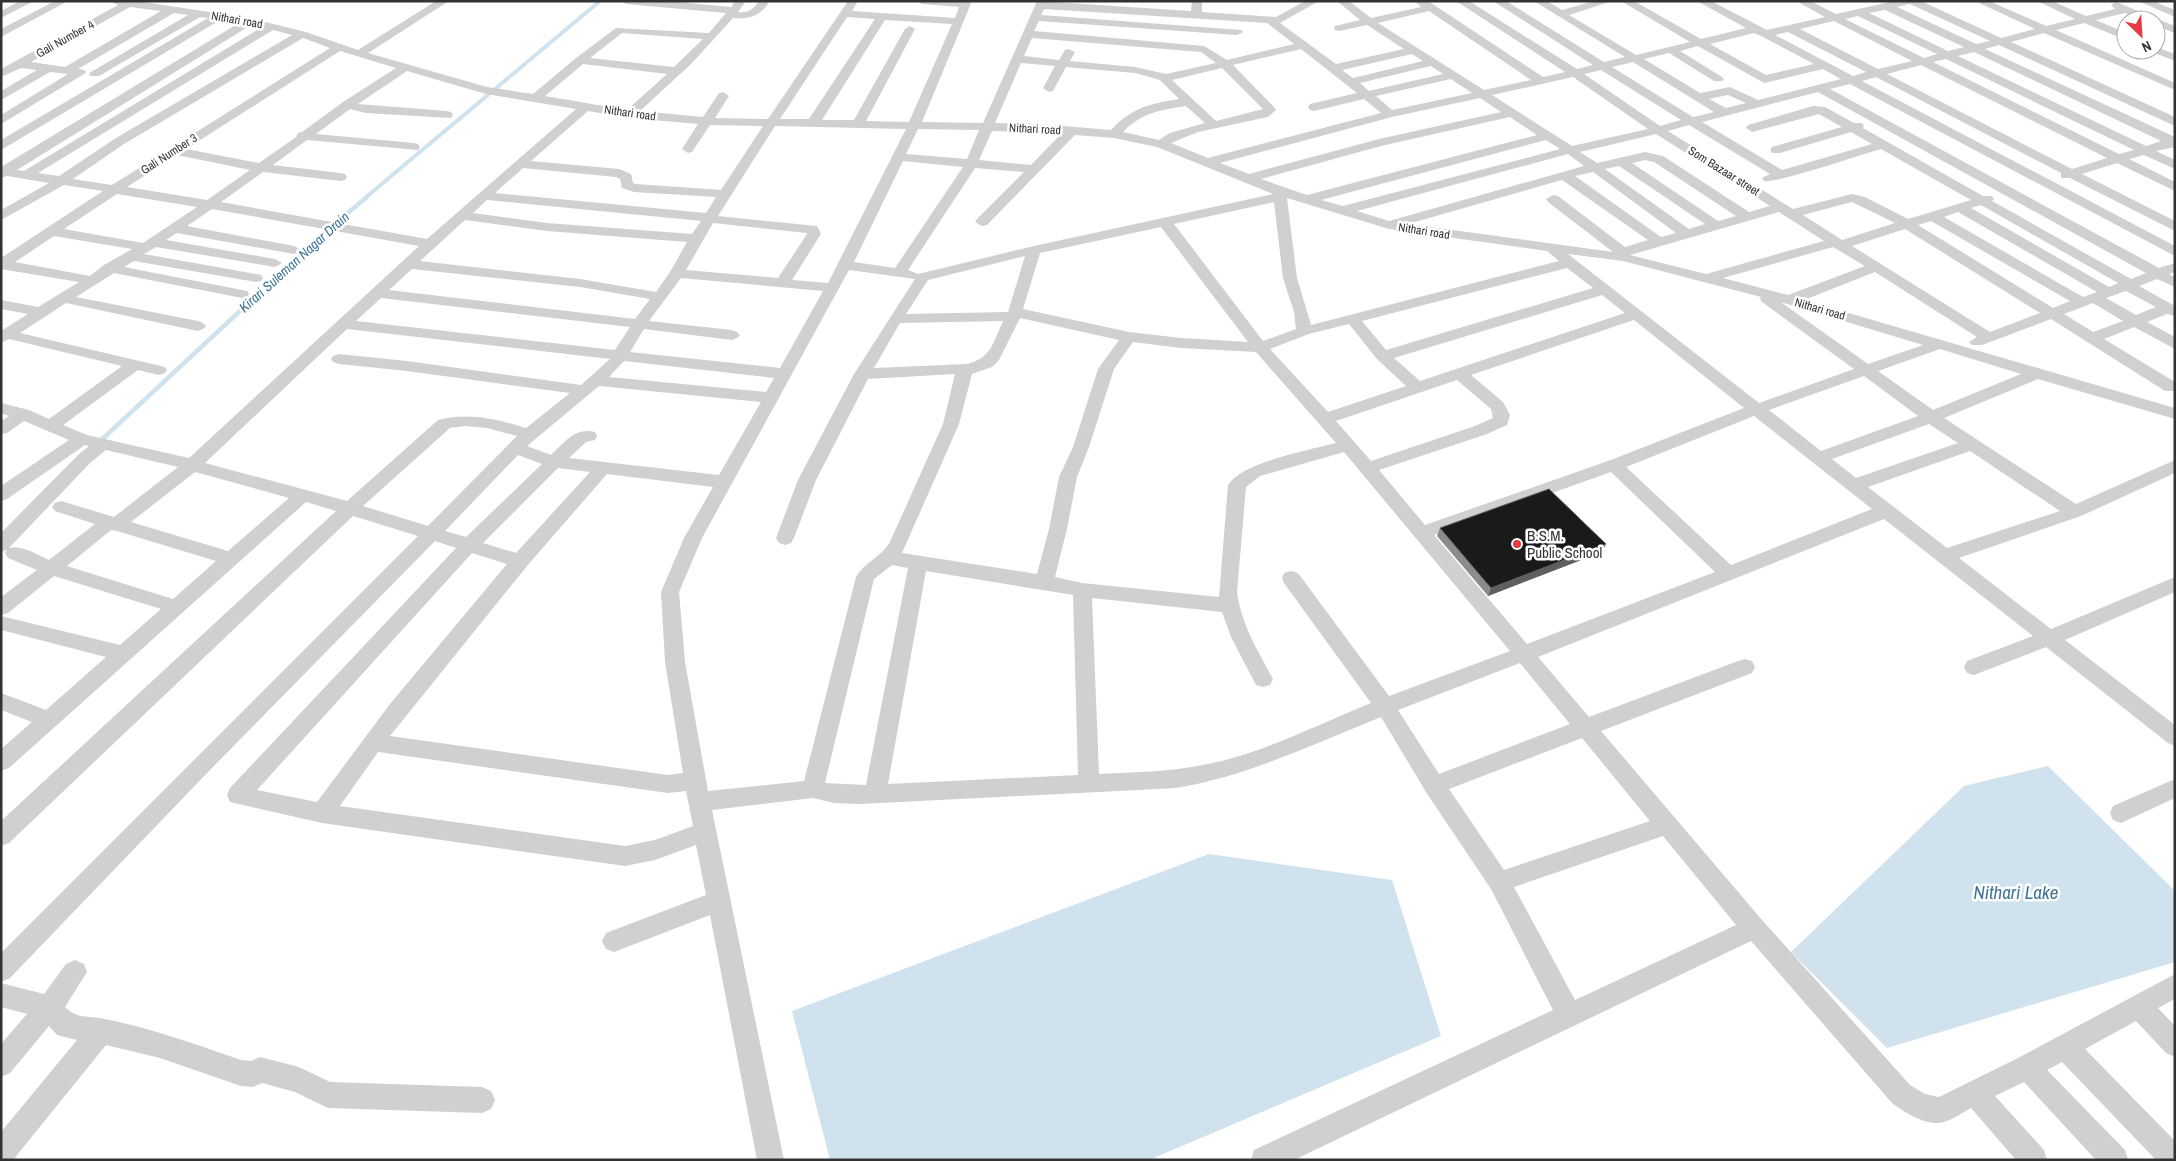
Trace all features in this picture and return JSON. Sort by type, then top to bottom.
[{"type":"street","points":[[1,15],[29,1]]},
{"type":"street","points":[[1,34],[63,1]]},
{"type":"street","name":"Nithari road","points":[[114,1],[248,20],[302,34],[359,54],[491,91],[630,114],[706,120],[1040,128],[1114,134],[1161,144],[1208,162],[1279,194],[1389,225],[1551,248],[1623,255],[1940,344]]},
{"type":"street","points":[[359,54],[444,1]]},
{"type":"street","points":[[626,1],[735,9],[752,16],[756,14],[764,1]]},
{"type":"street","points":[[1,970],[529,434],[590,386],[615,362],[640,323],[677,274],[696,239],[853,1]]},
{"type":"street","points":[[771,1160],[695,780],[675,662],[670,592],[693,538],[845,265],[914,125],[966,3],[922,1]]},
{"type":"street","points":[[1173,46],[1196,15],[1197,1]]},
{"type":"street","points":[[1293,1],[1312,2]]},
{"type":"street","points":[[1420,1],[1541,81]]},
{"type":"street","name":"Som Bazaar street","points":[[1461,1],[1658,130],[1989,338]]},
{"type":"street","points":[[1498,1],[1605,66],[1690,122],[1781,175]]},
{"type":"street","points":[[1539,1],[1725,113]]},
{"type":"street","points":[[1560,14],[1607,1]]},
{"type":"street","points":[[1626,1],[1764,79],[1822,66]]},
{"type":"street","points":[[1702,1],[1849,81],[2175,252]]},
{"type":"street","points":[[1801,1],[2175,187]]},
{"type":"street","points":[[1208,162],[1390,114],[1481,93],[1574,74],[1700,43],[1806,25],[1910,1],[2000,35],[2175,122]]},
{"type":"street","points":[[1940,1],[1958,9]]},
{"type":"street","points":[[1980,1],[2175,88]]},
{"type":"street","points":[[2006,1],[2149,63]]},
{"type":"street","points":[[2042,1],[2116,33]]},
{"type":"street","points":[[2107,1],[2126,9]]},
{"type":"street","points":[[2143,1],[2175,14]]},
{"type":"street","points":[[900,272],[971,164],[1041,4],[1196,15],[1269,16],[1312,2]]},
{"type":"street","points":[[1348,2],[1368,21],[1570,150],[1687,234]]},
{"type":"street","name":"Gali Number 4","points":[[1,74],[134,3]]},
{"type":"street","points":[[1886,6],[2174,142]]},
{"type":"street","points":[[1339,28],[1430,8]]},
{"type":"street","points":[[66,70],[173,9]]},
{"type":"street","points":[[630,114],[664,84],[735,9]]},
{"type":"street","points":[[1340,212],[1570,150],[1690,122],[1973,48],[2000,35],[2019,36],[2126,9]]},
{"type":"street","points":[[96,74],[199,13]]},
{"type":"street","points":[[1860,13],[2175,165]]},
{"type":"street","points":[[845,14],[958,21]]},
{"type":"street","points":[[1,146],[60,109],[219,16]]},
{"type":"street","points":[[814,122],[882,16]]},
{"type":"street","points":[[1269,16],[1274,25],[1334,68],[1390,114]]},
{"type":"street","points":[[1035,18],[1237,32]]},
{"type":"street","points":[[2,172],[248,20]]},
{"type":"street","points":[[1806,25],[2175,213]]},
{"type":"street","points":[[26,175],[272,26]]},
{"type":"street","points":[[1791,28],[2175,227]]},
{"type":"street","points":[[859,124],[910,29]]},
{"type":"street","points":[[536,98],[580,60],[620,30],[711,36]]},
{"type":"street","points":[[1,216],[61,181],[120,141],[302,34]]},
{"type":"street","points":[[1029,34],[1204,49],[1225,64],[1270,110],[1264,114],[1180,133],[1161,144]]},
{"type":"street","points":[[2019,36],[2036,44]]},
{"type":"street","points":[[1049,88],[1065,62],[1075,38]]},
{"type":"street","points":[[1016,59],[1065,62],[1135,70],[1166,78],[1304,45]]},
{"type":"street","name":"Gali Number 3","points":[[2,264],[115,189],[339,46]]},
{"type":"street","points":[[1334,68],[1415,50]]},
{"type":"street","points":[[1671,50],[1718,78]]},
{"type":"street","points":[[580,60],[675,71]]},
{"type":"street","points":[[1351,82],[1434,62]]},
{"type":"street","points":[[20,64],[118,76]]},
{"type":"street","points":[[4,336],[39,312],[175,228],[262,168],[302,136],[346,105],[405,67]]},
{"type":"street","points":[[1,96],[48,68]]},
{"type":"street","points":[[1,120],[80,72]]},
{"type":"street","points":[[1314,107],[1453,75]]},
{"type":"street","points":[[1166,78],[1166,81],[1186,102],[1214,125]]},
{"type":"street","points":[[1820,88],[2175,283]]},
{"type":"street","points":[[1699,97],[1730,90],[1756,104]]},
{"type":"street","points":[[688,149],[723,96]]},
{"type":"street","points":[[1114,134],[1130,117],[1138,112],[1148,108],[1186,102]]},
{"type":"street","points":[[346,105],[365,109],[447,115]]},
{"type":"street","points":[[1,608],[51,568],[192,465],[342,324],[586,106]]},
{"type":"street","points":[[1752,128],[1817,110],[1825,112],[2172,310]]},
{"type":"street","points":[[1246,180],[1379,143],[1510,113]]},
{"type":"street","points":[[1776,150],[1878,120]]},
{"type":"street","points":[[982,222],[1071,131]]},
{"type":"street","points":[[302,136],[414,147]]},
{"type":"street","points":[[1305,200],[1546,136]]},
{"type":"street","points":[[1707,278],[1837,243],[2009,193],[2174,142]]},
{"type":"street","points":[[1746,185],[1881,145]]},
{"type":"street","points":[[175,151],[262,168],[340,177]]},
{"type":"street","points":[[1389,225],[1564,175],[1645,156],[1658,159],[1747,217]]},
{"type":"street","points":[[898,157],[1034,169]]},
{"type":"street","points":[[1620,161],[1717,226]]},
{"type":"street","points":[[519,164],[619,173],[626,177],[627,185],[634,188],[726,194]]},
{"type":"street","points":[[2,172],[115,189],[430,244]]},
{"type":"street","points":[[1564,175],[1658,241]]},
{"type":"street","points":[[845,265],[923,277],[1279,194],[1290,278],[1304,331]]},
{"type":"street","points":[[485,196],[812,229],[814,234],[808,245],[782,283]]},
{"type":"street","points":[[1553,199],[1623,255],[1658,241],[1747,217],[1852,198],[1860,200],[1905,223],[2171,387]]},
{"type":"street","points":[[1959,207],[2108,292]]},
{"type":"street","points":[[1931,215],[2088,300],[2136,321],[2175,344]]},
{"type":"street","points":[[464,216],[547,227],[696,239]]},
{"type":"street","points":[[1165,222],[1260,348],[1348,445],[1754,928],[1901,1094],[1927,1109],[1940,1110],[2065,1047],[2175,986]]},
{"type":"street","points":[[175,228],[294,250]]},
{"type":"street","points":[[52,231],[275,263]]},
{"type":"street","points":[[1551,248],[2049,638],[2171,729]]},
{"type":"street","points":[[862,374],[967,369],[990,361],[1014,314],[1034,250]]},
{"type":"street","points":[[130,256],[256,278]]},
{"type":"street","points":[[895,319],[1014,314],[1129,337],[1180,343],[1260,348],[1304,331],[1354,320],[1569,263]]},
{"type":"street","points":[[2,264],[90,280]]},
{"type":"street","points":[[410,264],[580,283],[661,297]]},
{"type":"street","points":[[1788,300],[1876,267]]},
{"type":"street","points":[[1958,349],[2175,267]]},
{"type":"street","points":[[109,268],[242,294]]},
{"type":"street","points":[[677,274],[833,288]]},
{"type":"street","points":[[784,538],[807,480],[862,374],[923,277]]},
{"type":"street","points":[[1383,356],[1603,290]]},
{"type":"street","points":[[1757,292],[1931,417],[2075,512]]},
{"type":"street","points":[[376,294],[732,335]]},
{"type":"street","points":[[62,298],[198,326]]},
{"type":"street","points":[[1,304],[39,312]]},
{"type":"street","points":[[2092,338],[2136,321],[2172,310]]},
{"type":"street","points":[[1324,419],[1635,315]]},
{"type":"street","points":[[1354,320],[1383,356],[1417,387]]},
{"type":"street","points":[[342,324],[785,374]]},
{"type":"street","points":[[4,336],[159,370]]},
{"type":"street","points":[[1044,582],[1058,529],[1068,477],[1081,447],[1106,369],[1129,337]]},
{"type":"street","points":[[1421,533],[1614,465],[1757,409],[1940,344],[2175,414]]},
{"type":"street","points":[[338,360],[590,386],[772,398]]},
{"type":"street","points":[[51,425],[136,364]]},
{"type":"street","points":[[813,789],[860,591],[869,572],[889,558],[897,546],[951,424],[962,375],[967,369]]},
{"type":"street","points":[[1819,458],[1931,417],[2037,373]]},
{"type":"street","points":[[1367,468],[1481,430],[1501,421],[1502,415],[1497,406],[1460,374]]},
{"type":"street","points":[[1,408],[23,414],[94,442],[192,465],[349,508],[520,561]]},
{"type":"street","points":[[1,429],[23,414]]},
{"type":"street","points":[[1,836],[349,508],[444,424],[453,421],[469,420],[500,425],[529,434]]},
{"type":"street","points":[[588,436],[582,436],[578,439],[469,544],[238,795],[322,813],[625,856],[655,850],[705,832]]},
{"type":"street","points":[[1,495],[94,442]]},
{"type":"street","points":[[94,442],[84,459],[8,549],[51,568],[176,607]]},
{"type":"street","points":[[1854,485],[1973,444]]},
{"type":"street","points":[[1263,679],[1228,606],[1237,485],[1254,472],[1348,445]]},
{"type":"street","points":[[515,448],[554,462],[725,482]]},
{"type":"street","points":[[1614,465],[1729,574]]},
{"type":"street","points":[[1944,556],[2075,512],[2175,466]]},
{"type":"street","points":[[322,813],[397,710],[520,561],[603,468]]},
{"type":"street","points":[[1,762],[48,718],[302,496]]},
{"type":"street","points":[[61,508],[230,559]]},
{"type":"street","points":[[699,802],[813,789],[834,794],[875,794],[1204,776],[1237,766],[1385,706],[1524,654],[1886,511]]},
{"type":"street","points":[[889,558],[1044,582],[1082,590],[1228,606]]},
{"type":"street","points":[[875,794],[918,563]]},
{"type":"street","points":[[1291,578],[1385,706],[1434,785],[1499,882],[1569,1015]]},
{"type":"street","points":[[1974,667],[2049,638],[2175,584]]},
{"type":"street","points":[[1082,590],[1089,782]]},
{"type":"street","points":[[1,622],[123,654]]},
{"type":"street","points":[[1434,785],[1745,667]]},
{"type":"street","points":[[1,701],[48,718]]},
{"type":"street","points":[[373,743],[668,784],[695,780]]},
{"type":"street","points":[[2120,813],[2175,788]]},
{"type":"street","points":[[1499,882],[1667,825]]},
{"type":"street","points":[[614,941],[719,901]]},
{"type":"street","points":[[1264,1160],[1754,928]]},
{"type":"street","points":[[1,1064],[49,1008],[75,972]]},
{"type":"street","points":[[1,995],[49,1008],[66,1026],[101,1031],[160,1045],[241,1073],[253,1074],[260,1070],[299,1080],[328,1094],[482,1100]]},
{"type":"street","points":[[2139,1006],[2175,1044]]},
{"type":"street","points":[[1,1153],[101,1031]]},
{"type":"street","points":[[2065,1047],[2175,1160]]},
{"type":"street","points":[[2027,1067],[2115,1160]]},
{"type":"street","points":[[1975,1093],[2034,1160]]},
{"type":"water","name":"Nithari Lake","points":[[2048,766],[2175,891],[2175,962],[1887,1048],[1791,952],[1964,786]]},
{"type":"water","points":[[1209,854],[1392,880],[1441,1036],[1149,1160],[830,1160],[792,1011]]},
{"type":"building","name":"B.S.M. Public School","points":[[1549,489],[1606,544],[1491,588],[1440,528]]},
{"type":"waterway","name":"Kirari Suleman Nagar Drain","points":[[365,198],[600,1]]},
{"type":"waterway","name":"Kirari Suleman Nagar Drain","points":[[97,444],[325,232],[367,197]]},
{"type":"place","name":"B.S.M. Public School","points":[[1517,544]]}]
